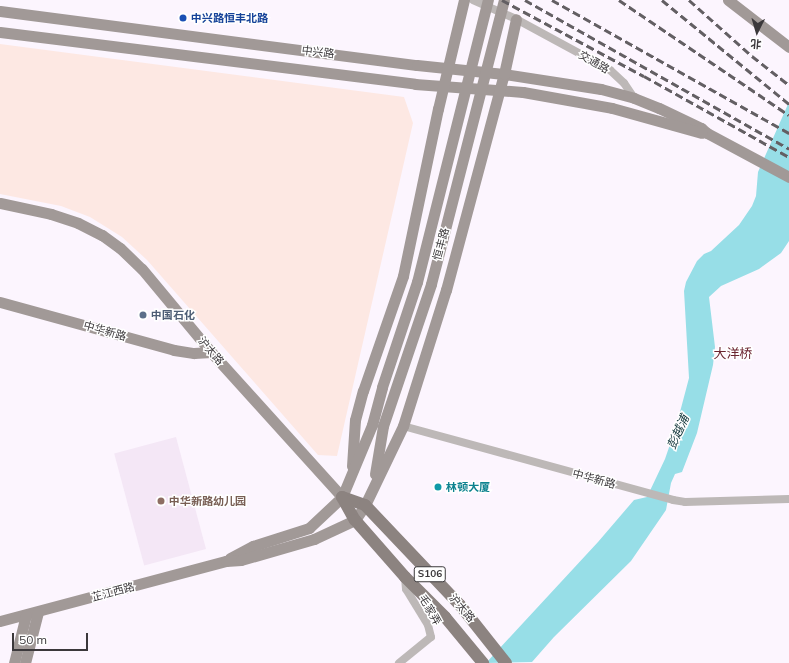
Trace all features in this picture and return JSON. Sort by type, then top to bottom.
[{"type":"main road","name":"恒丰路","points":[[351,476],[355,420],[403,276],[464,0]]},
{"type":"main road","name":"恒丰路","points":[[342,498],[372,425],[382,387],[417,282],[488,0]]},
{"type":"main road","name":"恒丰路","points":[[374,485],[383,426],[431,284],[504,0]]},
{"type":"main road","points":[[728,0],[789,47]]},
{"type":"main road","name":"中兴路","points":[[0,12],[448,69],[504,74],[601,89],[634,98]]},
{"type":"main road","name":"恒丰路","points":[[355,520],[365,505],[403,426],[446,290],[504,74],[516,19]]},
{"type":"main road","name":"中兴路","points":[[0,32],[399,82],[499,90],[597,104],[698,133],[707,133]]},
{"type":"main road","points":[[634,98],[701,128],[707,133],[789,177]]},
{"type":"main road","name":"沪太路","points":[[0,203],[51,214],[78,222],[102,235],[120,248],[142,269],[211,352],[342,498],[355,520],[405,577],[445,617],[481,660]]},
{"type":"main road","name":"中华新路","points":[[0,302],[174,350],[194,353],[211,352]]},
{"type":"main road","name":"沪太路","points":[[342,498],[365,505],[460,605],[493,644],[506,663]]},
{"type":"main road","name":"芷江西路","points":[[226,561],[253,546],[309,528],[342,498]]},
{"type":"main road","name":"芷江西路","points":[[0,621],[226,561],[241,560],[314,539],[355,520]]},
{"type":"main road","points":[[25,663],[38,612]]},
{"type":"main road","points":[[14,663],[26,615]]},
{"type":"street","name":"交通路","points":[[473,0],[516,19],[610,70],[624,83],[634,98]]},
{"type":"street","name":"中华新路","points":[[403,426],[673,500],[685,502],[789,499]]},
{"type":"street","name":"毛家弄","points":[[399,663],[431,637],[428,625],[406,589],[405,577]]},
{"type":"shaded area","points":[[0,44],[404,97],[413,123],[337,456],[318,455],[147,260],[122,237],[90,217],[61,206],[0,194]]},
{"type":"shaded area","name":"中华新路幼儿园","points":[[176,437],[206,549],[144,566],[114,454]]},
{"type":"water","name":"彭越浦","points":[[789,102],[789,241],[781,253],[759,269],[721,286],[709,297],[715,347],[713,365],[697,433],[682,472],[675,474],[671,483],[666,510],[631,561],[554,637],[532,662],[486,663],[598,542],[634,500],[647,497],[665,459],[676,427],[689,378],[684,291],[686,282],[697,261],[704,254],[711,251],[739,225],[752,206],[756,196],[758,172]]},
{"type":"railway","points":[[502,0],[644,76],[789,157]]},
{"type":"railway","points":[[525,0],[789,149]]},
{"type":"railway","points":[[552,0],[789,133]]},
{"type":"railway","points":[[619,0],[789,115]]},
{"type":"railway","points":[[662,0],[789,104]]},
{"type":"railway","points":[[689,0],[752,56],[789,85]]},
{"type":"place","name":"中兴路恒丰北路","points":[[183,18]]},
{"type":"place","name":"中国石化","points":[[143,315]]},
{"type":"place","name":"林顿大厦","points":[[438,487]]},
{"type":"place","name":"中华新路幼儿园","points":[[161,501]]},
{"type":"district","name":"大洋桥","points":[[733,353]]}]
